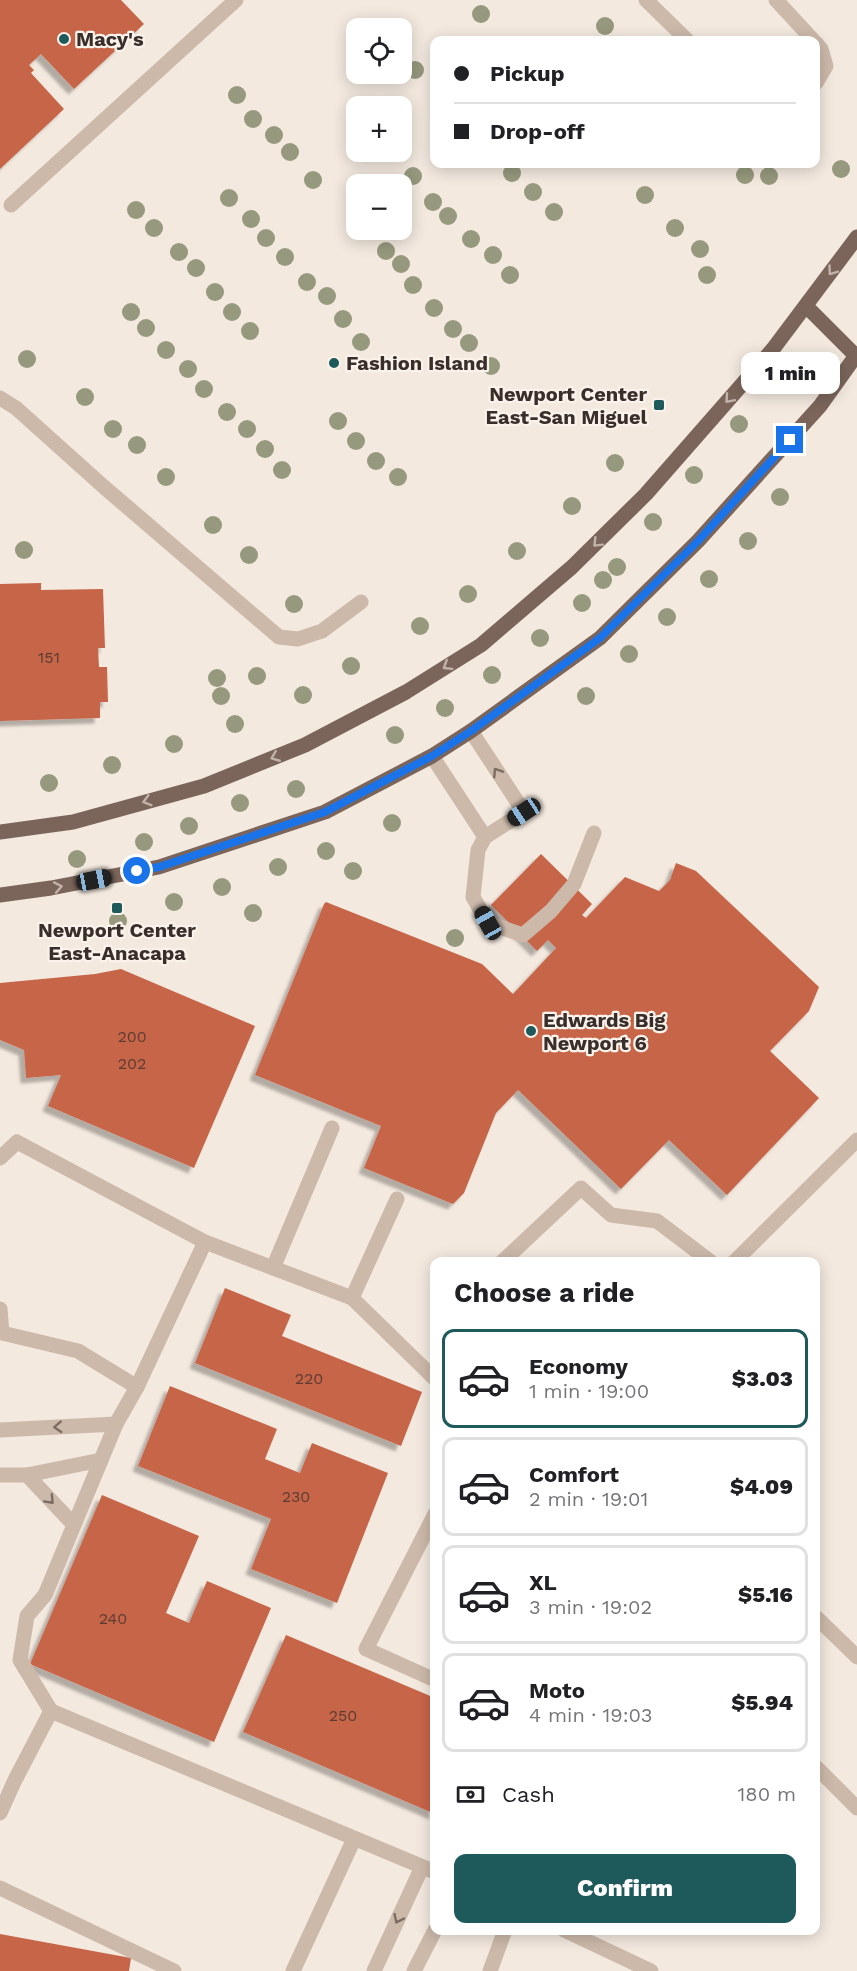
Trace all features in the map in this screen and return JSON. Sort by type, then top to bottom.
[{"type":"main road","points":[[0,832],[73,822],[204,786],[305,745],[406,692],[481,645],[573,567],[646,494],[773,349],[857,237]]},
{"type":"main road","points":[[0,895],[51,888],[159,867],[325,812],[432,756],[471,731],[600,638],[706,533],[820,406],[857,356],[806,306]]},
{"type":"lane","points":[[10,205],[236,0]]},
{"type":"lane","points":[[646,0],[683,36]]},
{"type":"lane","points":[[776,0],[809,36]]},
{"type":"lane","points":[[820,48],[826,66],[820,76]]},
{"type":"lane","points":[[0,398],[16,408],[279,637],[298,639],[322,631],[361,602]]},
{"type":"lane","points":[[471,731],[524,812],[485,837],[478,850],[473,897],[488,923],[523,935],[551,910],[574,884],[594,833]]},
{"type":"lane","points":[[432,756],[485,837]]},
{"type":"lane","points":[[273,1268],[332,1128]]},
{"type":"lane","points":[[739,1257],[857,1140]]},
{"type":"lane","points":[[0,1158],[17,1142],[205,1242],[352,1298],[430,1374]]},
{"type":"lane","points":[[507,1257],[581,1188],[611,1215],[657,1221],[704,1257]]},
{"type":"lane","points":[[352,1298],[397,1199]]},
{"type":"lane","points":[[205,1242],[137,1387],[116,1424],[45,1595],[27,1616],[20,1660],[51,1711],[429,1870],[374,1971]]},
{"type":"lane","points":[[0,1309],[2,1333],[78,1352],[137,1387]]},
{"type":"lane","points":[[0,1430],[116,1424]]},
{"type":"lane","points":[[0,1475],[27,1475],[101,1460]]},
{"type":"lane","points":[[27,1475],[74,1525]]},
{"type":"lane","points":[[430,1524],[366,1649],[430,1678]]},
{"type":"lane","points":[[820,1621],[857,1657]]},
{"type":"lane","points":[[0,1813],[51,1711]]},
{"type":"lane","points":[[820,1771],[857,1808]]},
{"type":"lane","points":[[292,1971],[354,1839]]},
{"type":"lane","points":[[0,1888],[174,1971]]},
{"type":"lane","points":[[414,1971],[432,1935]]},
{"type":"lane","points":[[490,1971],[503,1935]]},
{"type":"lane","points":[[575,1935],[651,1971]]},
{"type":"building","name":"Macy's","points":[[0,0],[121,0],[144,24],[74,89],[41,54],[29,65],[34,70],[31,73],[64,109],[0,169]]},
{"type":"building","points":[[41,583],[41,590],[103,589],[105,648],[98,648],[99,667],[107,667],[108,702],[100,702],[100,718],[0,721],[0,584]]},
{"type":"building","name":"Edwards Big Newport 6","points":[[541,854],[592,904],[582,915],[586,918],[625,877],[659,891],[670,880],[676,863],[696,871],[819,987],[809,1011],[770,1051],[819,1098],[727,1195],[669,1140],[621,1189],[518,1090],[496,1113],[464,1193],[453,1204],[364,1168],[381,1126],[255,1075],[326,902],[482,964],[513,994],[556,948],[548,940],[537,951],[491,905]]},
{"type":"building","points":[[121,969],[255,1026],[194,1168],[48,1106],[61,1075],[26,1078],[24,1050],[0,1040],[0,983],[95,974]]},
{"type":"building","points":[[225,1288],[291,1315],[282,1336],[422,1392],[401,1446],[195,1363]]},
{"type":"building","points":[[170,1386],[277,1429],[265,1459],[300,1473],[312,1443],[388,1473],[337,1603],[251,1569],[271,1519],[138,1466]]},
{"type":"building","points":[[102,1495],[199,1536],[166,1613],[189,1623],[207,1581],[271,1608],[214,1742],[30,1664]]},
{"type":"building","points":[[286,1635],[430,1696],[430,1812],[243,1732]]},
{"type":"building","points":[[0,1934],[131,1958],[129,1971],[0,1971]]},
{"type":"place","name":"Macy's","points":[[64,39]]},
{"type":"place","name":"Fashion Island","points":[[334,363]]},
{"type":"place","name":"Newport Center East-San Miguel","points":[[659,405]]},
{"type":"place","name":"Newport Center East-Anacapa","points":[[117,908]]},
{"type":"place","name":"Edwards Big Newport 6","points":[[531,1031]]},
{"type":"route","points":[[137,871],[159,867],[325,812],[432,756],[471,731],[600,638],[698,541],[790,440]]}]
